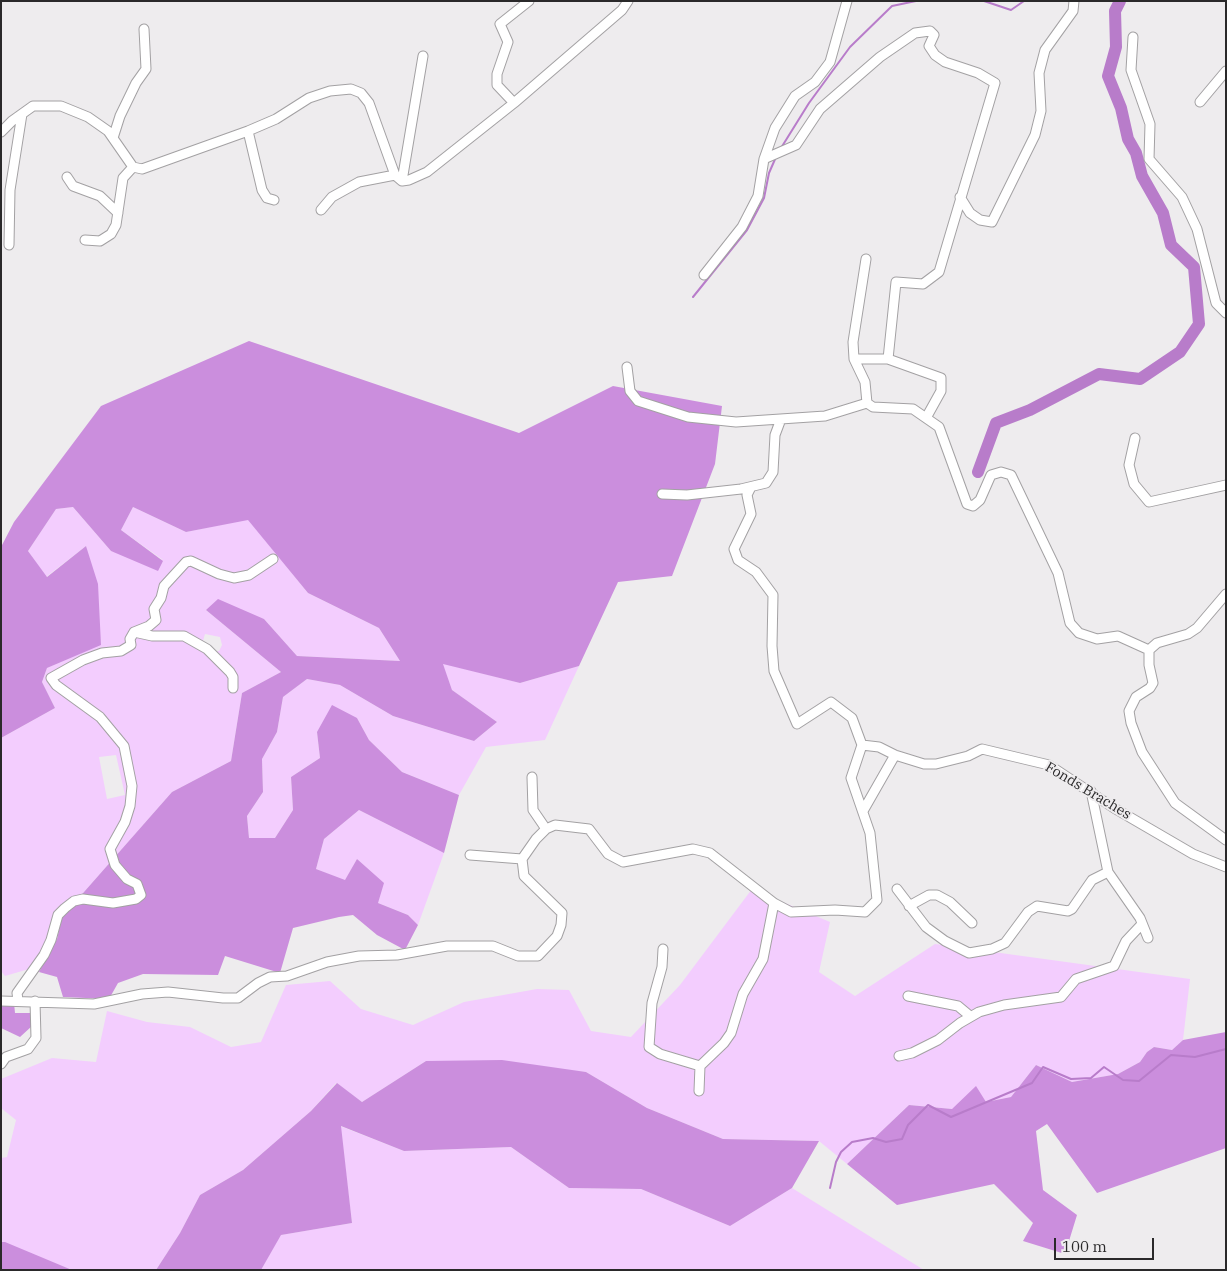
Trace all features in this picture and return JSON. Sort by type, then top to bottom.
[{"type":"street","points":[[514,104],[497,85],[497,74],[508,42],[500,24],[529,1]]},
{"type":"street","points":[[321,210],[332,197],[359,182],[398,178],[427,172],[514,104],[622,10],[628,1]]},
{"type":"street","points":[[704,275],[742,227],[758,196],[764,159],[775,128],[795,96],[815,82],[830,62],[847,1]]},
{"type":"street","points":[[960,197],[970,213],[980,220],[992,222],[1034,135],[1041,110],[1039,73],[1045,50],[1074,11],[1074,1]]},
{"type":"street","points":[[113,138],[124,109],[146,69],[144,29]]},
{"type":"street","points":[[764,159],[796,145],[820,109],[880,57],[915,33],[930,31],[934,35],[929,46],[935,55],[946,62],[978,73],[995,83],[939,272],[923,284],[896,282],[888,359]]},
{"type":"street","points":[[1133,37],[1131,70],[1150,124],[1149,160],[1182,197],[1197,228],[1216,303],[1226,313]]},
{"type":"street","points":[[398,178],[423,56]]},
{"type":"street","points":[[1200,102],[1226,71]]},
{"type":"street","points":[[1,132],[33,106],[61,106],[88,117],[108,131],[133,167],[142,168],[248,131],[276,118],[309,98],[330,91],[351,89],[360,93],[369,103],[398,178]]},
{"type":"street","points":[[9,245],[10,190],[22,114]]},
{"type":"street","points":[[248,131],[262,190],[267,198],[274,200]]},
{"type":"street","points":[[85,240],[106,239],[116,225],[123,178],[133,167]]},
{"type":"street","points":[[68,177],[73,186],[100,196],[118,213]]},
{"type":"street","points":[[866,259],[853,342],[854,359],[864,382],[867,403],[873,407],[913,409],[939,427],[967,504],[973,506],[980,500],[991,476],[1000,472],[1012,475],[1058,573],[1070,623],[1079,632],[1097,639],[1118,636],[1149,650]]},
{"type":"street","points":[[854,359],[888,359],[941,378],[941,391],[926,418]]},
{"type":"street","points":[[627,367],[630,391],[638,401],[688,417],[736,422],[825,416],[867,403]]},
{"type":"street","points":[[662,494],[687,495],[766,483],[774,472],[775,435],[782,419]]},
{"type":"street","points":[[1136,438],[1129,465],[1134,484],[1149,502],[1226,485]]},
{"type":"street","points":[[1,1001],[18,1000],[94,1004],[142,994],[168,992],[238,998],[258,983],[270,977],[306,971],[327,962],[359,956],[397,955],[447,946],[493,946],[518,956],[538,956],[557,936],[561,925],[562,913],[524,876],[522,860],[546,829],[555,825],[589,829],[608,854],[623,862],[693,849],[710,853],[774,903],[791,912],[835,910],[865,912],[877,900],[870,833],[851,778],[862,745],[852,718],[831,702],[797,724],[774,671],[772,646],[773,595],[756,572],[738,560],[734,549],[751,514],[747,495],[751,486]]},
{"type":"street","points":[[18,1000],[17,993],[44,955],[51,940],[58,915],[65,908],[83,899],[113,903],[136,899],[141,895],[137,884],[127,879],[115,865],[110,849],[125,822],[130,806],[132,786],[124,746],[100,717],[56,685],[51,678],[69,667],[96,655],[121,651],[131,645],[130,639],[134,632],[149,626],[156,620],[154,609],[161,598],[164,586],[186,562],[191,561],[219,574],[234,578],[249,575],[273,559]]},
{"type":"street","points":[[1226,594],[1197,628],[1188,634],[1157,643],[1149,650],[1148,665],[1153,683],[1150,688],[1136,698],[1129,711],[1131,723],[1142,752],[1175,803],[1226,840]]},
{"type":"street","points":[[134,632],[152,636],[184,636],[207,649],[230,672],[233,677],[233,688]]},
{"type":"street","name":"Fonds Braches","points":[[862,745],[879,747],[895,755],[924,764],[936,764],[968,756],[982,749],[1049,765],[1114,808],[1193,854],[1226,867]]},
{"type":"street","points":[[863,811],[895,755]]},
{"type":"street","points":[[532,777],[533,810],[546,829]]},
{"type":"street","points":[[1091,791],[1108,872],[1142,924],[1148,938]]},
{"type":"street","points":[[470,855],[522,860]]},
{"type":"street","points":[[898,890],[926,927],[945,941],[969,953],[992,949],[1005,943],[1028,912],[1038,906],[1068,911],[1072,909],[1092,880],[1108,872]]},
{"type":"street","points":[[910,906],[929,895],[937,895],[950,902],[972,923]]},
{"type":"street","points":[[699,1091],[700,1066],[724,1043],[731,1033],[743,994],[763,959],[774,903]]},
{"type":"street","points":[[899,1056],[912,1053],[938,1040],[970,1016],[1004,1005],[1061,997],[1076,979],[1114,966],[1126,942],[1142,924]]},
{"type":"street","points":[[663,949],[662,967],[652,1003],[649,1047],[660,1054],[700,1066]]},
{"type":"street","points":[[908,996],[958,1006],[970,1016]]},
{"type":"street","points":[[1,1064],[6,1058],[28,1049],[36,1038],[34,1001]]},
{"type":"shaded area","points":[[249,341],[519,433],[613,386],[722,406],[715,464],[672,576],[618,582],[579,666],[520,683],[443,664],[452,690],[497,722],[474,741],[393,716],[340,685],[307,679],[283,697],[277,732],[262,759],[263,792],[247,816],[249,838],[275,838],[293,810],[291,777],[320,758],[317,732],[332,705],[357,718],[369,740],[402,772],[459,795],[444,853],[359,810],[324,839],[316,869],[345,880],[357,859],[384,883],[378,903],[408,915],[418,925],[405,950],[377,935],[353,915],[293,928],[280,973],[225,956],[218,975],[143,974],[118,983],[109,999],[63,997],[57,977],[39,972],[57,939],[62,917],[172,792],[231,761],[242,693],[281,672],[206,610],[218,599],[264,619],[297,656],[400,661],[379,628],[308,593],[248,520],[186,532],[133,507],[121,530],[163,561],[158,571],[111,551],[73,507],[56,509],[28,551],[47,577],[86,546],[98,584],[101,645],[47,668],[42,682],[55,708],[1,738],[1,547],[14,522],[101,406]]},
{"type":"shaded area","points":[[73,507],[111,551],[163,560],[121,530],[133,507],[186,532],[248,519],[308,593],[379,628],[400,661],[297,656],[264,619],[206,610],[281,672],[242,693],[231,761],[172,792],[62,917],[57,939],[39,972],[29,969],[5,976],[1,971],[1,738],[55,708],[42,682],[47,668],[101,644],[86,546],[46,577],[28,551],[56,509]],"holes":[[[205,634],[220,637],[222,645],[219,651],[206,651],[202,644]],[[116,755],[125,795],[107,799],[99,757]]]},
{"type":"shaded area","points":[[442,663],[520,683],[579,666],[545,740],[486,747],[459,795],[402,772],[369,740],[357,718],[317,732],[320,758],[291,777],[293,810],[275,838],[249,838],[247,816],[263,792],[262,759],[277,732],[283,697],[307,679],[340,685],[393,716],[474,741],[497,722],[452,690]]},
{"type":"shaded area","points":[[359,810],[444,853],[418,925],[408,915],[378,903],[357,859],[345,881],[316,869],[324,839]]},
{"type":"shaded area","points":[[752,889],[830,922],[819,972],[855,996],[935,944],[1190,979],[1183,1040],[1172,1050],[1154,1047],[1147,1052],[1140,1062],[1118,1074],[1072,1082],[1036,1065],[1011,1097],[952,1109],[909,1105],[847,1164],[819,1141],[723,1139],[647,1108],[586,1072],[426,1061],[362,1102],[336,1083],[311,1111],[243,1170],[200,1195],[180,1233],[156,1270],[72,1270],[1,1242],[1,1158],[7,1157],[16,1120],[1,1108],[1,1079],[52,1058],[96,1062],[107,1011],[147,1022],[190,1027],[231,1047],[261,1042],[286,985],[330,981],[361,1009],[413,1025],[464,1002],[537,989],[569,990],[591,1031],[631,1037],[680,985]]},
{"type":"shaded area","points":[[1,1003],[14,1003],[15,1013],[33,1013],[32,1026],[20,1037],[1,1028]]},
{"type":"shaded area","points":[[1226,1032],[1226,1148],[1097,1193],[1047,1124],[1036,1131],[1043,1190],[1077,1215],[1065,1254],[1023,1241],[1033,1223],[994,1184],[897,1205],[847,1164],[909,1105],[952,1109],[976,1086],[986,1102],[1011,1097],[1036,1065],[1072,1082],[1118,1074],[1140,1062],[1147,1052],[1154,1047],[1172,1050],[1183,1040]]},
{"type":"shaded area","points":[[502,1060],[586,1072],[647,1108],[723,1139],[819,1141],[792,1188],[730,1226],[641,1189],[569,1188],[511,1147],[404,1151],[341,1126],[352,1223],[281,1235],[261,1270],[156,1270],[180,1233],[200,1195],[243,1170],[311,1111],[337,1083],[362,1102],[426,1061]]},
{"type":"shaded area","points":[[340,1126],[404,1151],[511,1147],[569,1188],[641,1189],[730,1226],[792,1188],[924,1270],[261,1270],[280,1235],[352,1223]]},
{"type":"shaded area","points":[[1,1242],[5,1242],[72,1270],[1,1270]]},
{"type":"waterway","points":[[781,148],[809,103],[850,47],[892,6],[916,1]]},
{"type":"waterway","points":[[984,1],[1011,10],[1024,1]]},
{"type":"waterway","points":[[978,472],[996,423],[1030,410],[1099,374],[1140,379],[1180,352],[1199,324],[1194,267],[1171,245],[1163,213],[1142,176],[1136,153],[1128,139],[1121,108],[1108,76],[1116,47],[1115,11],[1120,1]]},
{"type":"waterway","points":[[693,297],[747,230],[764,198],[769,173],[776,157]]},
{"type":"waterway","points":[[830,1188],[836,1162],[841,1152],[852,1142],[873,1138],[886,1142],[902,1139],[908,1125],[928,1105],[951,1117],[1032,1083],[1043,1067],[1071,1079],[1091,1078],[1104,1067],[1123,1080],[1139,1081],[1171,1055],[1195,1057],[1226,1049]]}]
